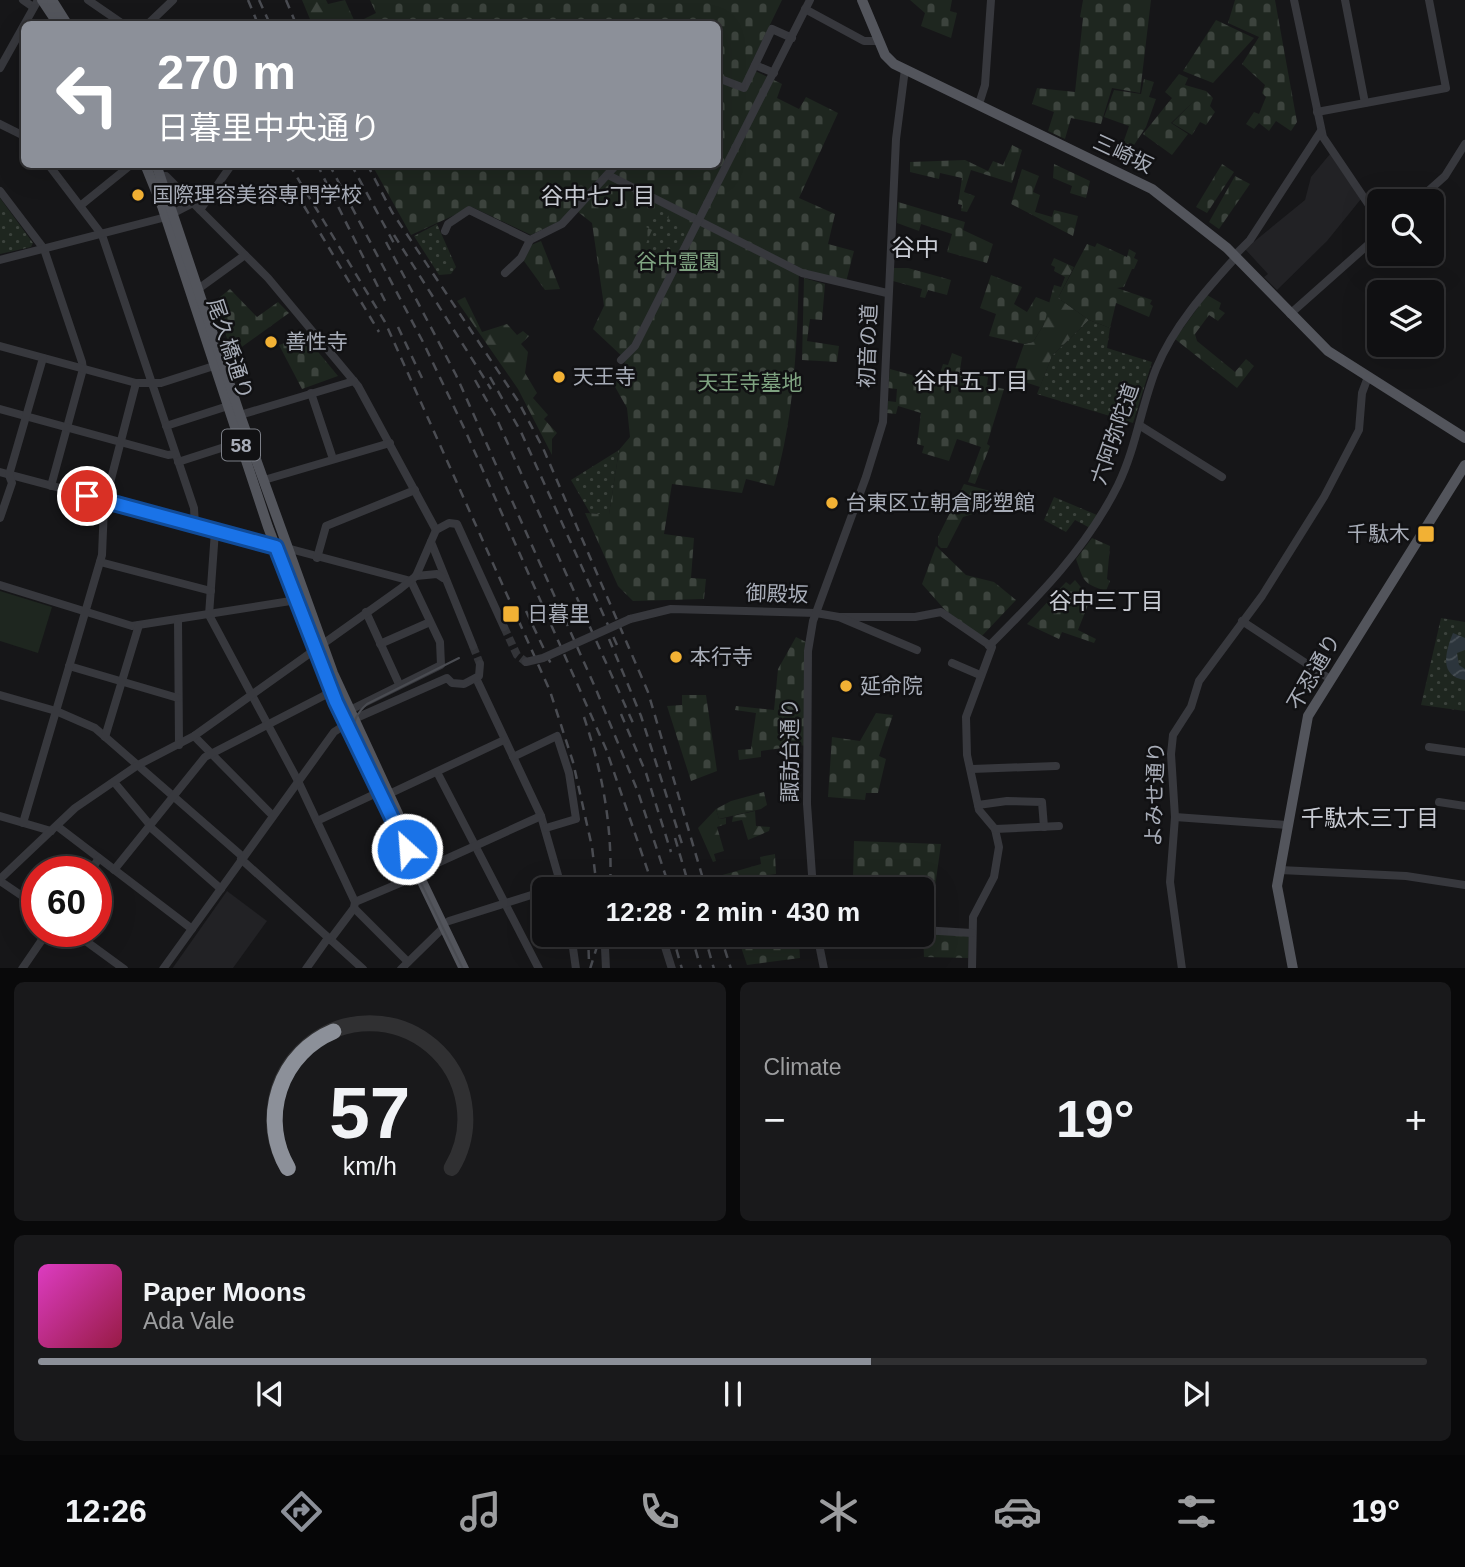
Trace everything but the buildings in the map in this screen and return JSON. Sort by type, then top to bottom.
[{"type":"main road","points":[[52,0],[65,21]]},
{"type":"main road","name":"三崎坂","points":[[862,0],[888,60],[1069,150],[1143,183],[1235,257],[1328,351],[1465,438]]},
{"type":"main road","points":[[38,2],[55,21]]},
{"type":"main road","name":"尾久橋通り","points":[[147,168],[170,215]]},
{"type":"main road","name":"尾久橋通り","points":[[158,168],[170,215],[219,364],[288,550],[331,692],[350,721],[464,968]]},
{"type":"main road","name":"尾久橋通り","points":[[219,364],[228,406],[276,547],[297,600],[348,708],[350,721]]},
{"type":"main road","name":"不忍通り","points":[[1293,968],[1277,894],[1308,716],[1465,465]]},
{"type":"main road","name":"尾久橋通り","points":[[446,924],[472,968]]},
{"type":"street","points":[[23,0],[38,2],[25,21]]},
{"type":"street","points":[[88,0],[119,21]]},
{"type":"street","points":[[151,21],[173,0]]},
{"type":"street","points":[[621,359],[635,346],[810,0]]},
{"type":"street","points":[[979,104],[985,85],[991,0]]},
{"type":"street","points":[[1294,0],[1321,131],[1367,202]]},
{"type":"street","points":[[1346,0],[1365,103]]},
{"type":"street","points":[[1317,112],[1446,88],[1429,0]]},
{"type":"street","points":[[805,9],[863,41],[878,41]]},
{"type":"street","points":[[0,68],[3,53],[21,27]]},
{"type":"street","points":[[721,79],[744,88],[772,29],[792,38]]},
{"type":"street","points":[[755,65],[774,73]]},
{"type":"street","name":"初音の道","points":[[816,613],[880,436],[896,139],[905,69]]},
{"type":"street","points":[[0,124],[21,134]]},
{"type":"street","name":"六阿弥陀道","points":[[990,647],[1081,548],[1120,481],[1159,361],[1186,316],[1250,240],[1321,131]]},
{"type":"street","points":[[1430,189],[1445,176],[1465,144]]},
{"type":"street","points":[[51,168],[102,235],[194,508],[195,526]]},
{"type":"street","points":[[80,206],[127,168]]},
{"type":"street","points":[[200,210],[229,168]]},
{"type":"street","points":[[505,273],[521,258],[530,240],[562,224],[614,168]]},
{"type":"street","points":[[608,175],[802,273],[887,293]]},
{"type":"street","points":[[161,176],[166,176],[245,255],[354,381],[436,530]]},
{"type":"street","points":[[0,191],[44,249],[83,369],[51,486]]},
{"type":"street","points":[[0,260],[170,215],[193,203]]},
{"type":"street","points":[[445,231],[448,224],[469,210],[530,240]]},
{"type":"street","points":[[1290,314],[1367,245]]},
{"type":"street","points":[[195,291],[245,255]]},
{"type":"street","points":[[0,346],[136,383],[153,385],[219,364]]},
{"type":"street","points":[[4,474],[26,416],[43,358]]},
{"type":"street","name":"よみせ通り","points":[[1182,968],[1170,882],[1175,817],[1171,754],[1173,735],[1199,681],[1262,596],[1302,532],[1359,430],[1364,374]]},
{"type":"street","points":[[240,415],[354,381]]},
{"type":"street","points":[[23,823],[100,562],[106,501],[136,383]]},
{"type":"street","points":[[311,393],[333,459]]},
{"type":"street","points":[[166,426],[228,406]]},
{"type":"street","points":[[0,409],[177,458],[240,442]]},
{"type":"street","points":[[1139,425],[1222,477]]},
{"type":"street","points":[[264,480],[390,443]]},
{"type":"street","points":[[4,474],[317,558],[414,578],[437,574],[444,578]]},
{"type":"street","points":[[0,518],[11,484],[4,474]]},
{"type":"street","points":[[317,558],[326,526],[415,490]]},
{"type":"street","points":[[21,895],[0,880],[54,828],[138,765],[194,736],[414,578],[436,530],[449,523],[457,524],[504,627]]},
{"type":"street","points":[[215,531],[209,615],[298,781],[355,905],[404,965],[446,924],[532,894]]},
{"type":"street","points":[[431,541],[473,646]]},
{"type":"street","points":[[100,562],[211,591]]},
{"type":"street","points":[[348,708],[441,665],[442,648],[414,578]]},
{"type":"street","points":[[0,585],[132,626],[297,600]]},
{"type":"street","name":"御殿坂","points":[[526,662],[543,658],[630,619],[671,609],[816,613],[839,617],[917,650]]},
{"type":"street","points":[[366,612],[399,684]]},
{"type":"street","points":[[839,617],[915,617],[942,612],[990,647],[965,717],[967,755],[978,805],[982,816],[995,828],[999,847],[997,869],[979,901],[972,933],[972,968]]},
{"type":"street","name":"諏訪台通り","points":[[812,877],[807,804],[807,678],[808,651],[816,613]]},
{"type":"street","points":[[178,620],[179,745]]},
{"type":"street","points":[[1242,621],[1330,679]]},
{"type":"street","points":[[380,644],[430,622]]},
{"type":"street","points":[[105,737],[139,625]]},
{"type":"street","points":[[951,663],[981,674]]},
{"type":"street","points":[[163,968],[334,733],[350,721],[447,678],[460,685],[476,678],[481,673],[480,664]]},
{"type":"street","points":[[69,666],[178,698]]},
{"type":"street","points":[[476,678],[541,816],[556,877]]},
{"type":"street","points":[[192,929],[114,870],[173,796],[212,754],[331,692]]},
{"type":"street","points":[[0,695],[56,711],[94,728],[363,968]]},
{"type":"street","points":[[194,736],[273,816]]},
{"type":"street","points":[[513,757],[557,736],[569,773],[576,819],[545,828]]},
{"type":"street","points":[[317,821],[438,772],[504,740]]},
{"type":"street","points":[[1429,747],[1465,752]]},
{"type":"street","points":[[972,769],[1056,766]]},
{"type":"street","points":[[438,772],[539,968]]},
{"type":"street","points":[[114,782],[149,825],[221,889]]},
{"type":"street","points":[[978,805],[1007,801],[1042,802],[1044,827]]},
{"type":"street","points":[[1439,802],[1465,806]]},
{"type":"street","points":[[0,816],[54,828],[96,856]]},
{"type":"street","points":[[306,968],[355,905],[475,845],[541,816]]},
{"type":"street","points":[[1175,817],[1287,825]]},
{"type":"street","points":[[995,828],[1059,826]]},
{"type":"street","points":[[1280,870],[1406,876],[1465,885]]},
{"type":"street","points":[[934,931],[972,933]]},
{"type":"street","points":[[22,968],[37,947]]},
{"type":"street","points":[[94,947],[124,968]]},
{"type":"street","points":[[572,947],[574,966]]},
{"type":"street","points":[[605,947],[606,968]]},
{"type":"street","points":[[665,947],[672,968]]},
{"type":"street","points":[[820,947],[824,968]]},
{"type":"shaded area","points":[[1330,154],[1361,199],[1327,241],[1277,290],[1264,277],[1268,274],[1245,249],[1305,200],[1311,177]]},
{"type":"shaded area","points":[[227,891],[267,921],[233,968],[173,968]]},
{"type":"green space","points":[[302,0],[326,0],[328,4],[345,0],[354,20],[352,21],[311,21]]},
{"type":"green space","points":[[370,0],[782,0],[749,68],[782,84],[777,98],[799,109],[806,97],[838,113],[799,198],[835,214],[828,244],[854,251],[846,282],[799,269],[791,406],[774,486],[746,479],[742,493],[672,484],[664,534],[694,538],[691,578],[706,579],[704,599],[633,601],[618,586],[585,513],[609,514],[619,450],[630,437],[627,408],[614,385],[626,360],[593,329],[604,306],[592,223],[573,208],[560,221],[531,235],[472,207],[411,235],[374,168],[721,168],[721,21],[360,21],[376,13]]},
{"type":"green space","points":[[910,0],[952,0],[950,11],[957,13],[951,38],[921,26],[925,13]]},
{"type":"green space","points":[[1083,0],[1151,0],[1140,93],[1112,88],[1101,124],[1071,118],[1065,139],[1048,131],[1054,112],[1032,104],[1037,88],[1075,92]]},
{"type":"green space","points":[[1235,0],[1275,0],[1297,122],[1291,131],[1276,121],[1269,131],[1259,123],[1254,129],[1246,124],[1254,112],[1259,114],[1266,97],[1262,93],[1265,85],[1242,64],[1259,37],[1228,23]]},
{"type":"green space","points":[[1216,20],[1254,38],[1213,83],[1183,71]]},
{"type":"green space","points":[[1179,74],[1188,78],[1185,85],[1206,91],[1213,98],[1210,106],[1215,112],[1206,125],[1200,122],[1192,135],[1172,123],[1195,100],[1171,123],[1188,134],[1172,155],[1143,134],[1172,98],[1165,92]]},
{"type":"green space","points":[[1144,79],[1154,82],[1149,97],[1156,99],[1146,127],[1122,163],[1125,151],[1121,149],[1129,126],[1104,117],[1114,90],[1141,94]]},
{"type":"green space","points":[[1012,145],[1022,150],[1012,183],[971,170],[964,192],[975,196],[967,212],[961,211],[962,205],[958,204],[962,178],[940,173],[939,179],[910,172],[910,162],[965,160],[988,171],[993,161],[1003,165]]},
{"type":"green space","points":[[1054,164],[1090,181],[1086,198],[1070,193],[1072,186],[1053,178]]},
{"type":"green space","points":[[1222,164],[1234,172],[1207,213],[1196,207]]},
{"type":"green space","points":[[1022,169],[1039,176],[1033,192],[1040,195],[1035,212],[1052,217],[1054,210],[1078,216],[1073,236],[1011,204]]},
{"type":"green space","points":[[1235,176],[1250,184],[1219,229],[1209,222]]},
{"type":"green space","points":[[0,198],[33,243],[31,247],[0,254]]},
{"type":"green space","points":[[898,202],[965,222],[963,230],[993,244],[987,263],[947,252],[952,234],[921,224],[919,231],[897,223]]},
{"type":"green space","points":[[663,203],[673,207],[667,218],[690,230],[674,263],[644,248],[652,230],[646,227],[654,210],[658,212]]},
{"type":"green space","points":[[437,224],[456,267],[451,274],[439,275],[414,236]]},
{"type":"green space","points":[[541,241],[560,289],[545,290],[524,261],[531,245]]},
{"type":"green space","points":[[1097,243],[1127,257],[1129,249],[1136,253],[1134,258],[1138,260],[1134,269],[1124,287],[1117,288],[1152,300],[1149,317],[1116,303],[1110,328],[1089,320],[1058,298],[1087,244],[1095,247]]},
{"type":"green space","points":[[1054,258],[1074,267],[1058,298],[1089,320],[1052,356],[1040,387],[1012,378],[1024,344],[1033,342],[1043,326],[1054,285],[1061,287],[1065,277],[1054,271],[1055,267],[1051,265]]},
{"type":"green space","points":[[894,268],[908,268],[951,280],[947,295],[928,290],[925,298],[920,297],[922,289],[893,281]]},
{"type":"green space","points":[[991,275],[1022,287],[1014,304],[1027,312],[1036,297],[1051,303],[1043,326],[1033,342],[1024,344],[989,336],[996,314],[980,308]]},
{"type":"green space","points":[[804,278],[825,284],[822,320],[810,319],[807,341],[839,346],[837,362],[802,360]]},
{"type":"green space","points":[[230,289],[257,317],[278,302],[289,313],[232,354],[215,301]]},
{"type":"green space","points":[[1207,295],[1221,303],[1219,309],[1225,313],[1218,321],[1209,315],[1195,334],[1197,341],[1235,372],[1246,359],[1254,366],[1237,388],[1175,339]]},
{"type":"green space","points":[[465,297],[482,332],[507,324],[517,335],[523,331],[529,336],[521,344],[528,352],[525,373],[537,393],[533,398],[548,415],[544,419],[557,433],[552,439],[552,455],[518,389],[457,301]]},
{"type":"green space","points":[[1089,320],[1110,328],[1107,348],[1152,362],[1133,423],[1037,394],[1052,356]]},
{"type":"green space","points":[[305,336],[338,376],[302,389],[279,345]]},
{"type":"green space","points":[[952,353],[962,357],[960,370],[988,377],[987,385],[1004,389],[987,444],[990,446],[975,484],[968,482],[981,447],[957,439],[949,461],[922,453],[924,446],[917,444],[921,413],[898,406],[896,414],[887,413],[888,401],[896,402],[897,389],[888,388],[890,369],[937,382],[943,364],[948,365]]},
{"type":"green space","points":[[619,450],[609,515],[590,513],[571,480]]},
{"type":"green space","points":[[964,484],[994,492],[995,497],[978,499],[973,514],[963,517],[947,548],[941,548],[938,545],[938,537]]},
{"type":"green space","points":[[1054,497],[1097,515],[1090,528],[1075,520],[1066,532],[1044,520]]},
{"type":"green space","points":[[1092,538],[1110,546],[1107,579],[1110,581],[1106,591],[1085,580],[1076,559]]},
{"type":"green space","points":[[936,546],[966,575],[994,582],[1016,600],[981,637],[945,610],[922,584]]},
{"type":"green space","points":[[1075,580],[1085,592],[1081,602],[1088,605],[1078,630],[1096,639],[1094,643],[1062,632],[1059,639],[1027,624],[1066,582],[1070,585]]},
{"type":"green space","points":[[0,591],[52,607],[38,653],[0,641]]},
{"type":"green space","points":[[1441,618],[1465,622],[1465,711],[1421,705]]},
{"type":"green space","points":[[796,637],[806,642],[806,745],[761,751],[761,757],[739,760],[738,750],[751,749],[756,713],[735,710],[736,706],[774,710],[778,669]]},
{"type":"green space","points":[[682,695],[706,695],[717,771],[691,781],[667,706],[682,705]]},
{"type":"green space","points":[[876,713],[893,715],[879,756],[886,759],[878,793],[866,793],[865,800],[828,797],[832,737],[860,741]]},
{"type":"green space","points":[[764,792],[767,805],[761,809],[719,819],[716,809],[731,801]]},
{"type":"green space","points":[[716,809],[719,819],[726,818],[726,824],[717,827],[724,851],[714,854],[716,861],[713,862],[698,828]]},
{"type":"green space","points":[[755,811],[756,826],[770,827],[769,831],[748,840],[742,820],[732,822],[733,816]]},
{"type":"green space","points":[[854,841],[941,844],[934,894],[934,877],[853,877]]},
{"type":"green space","points":[[775,854],[776,874],[763,877],[719,877],[761,864],[760,857]]},
{"type":"green space","points":[[934,933],[969,935],[968,958],[924,957],[924,947],[934,947]]},
{"type":"green space","points":[[741,947],[799,947],[800,958],[747,965]]},
{"type":"water","points":[[1453,633],[1465,638],[1465,650],[1457,653],[1459,665],[1465,669],[1465,680],[1451,674],[1446,663]]},
{"type":"tunnel","points":[[504,627],[517,655],[526,662]]},
{"type":"tunnel","points":[[473,646],[480,664]]},
{"type":"tram line","points":[[459,658],[367,704],[358,715],[352,733],[357,752],[463,968]]},
{"type":"railway","points":[[248,0],[257,21]]},
{"type":"railway","points":[[259,0],[269,21]]},
{"type":"railway","points":[[286,0],[295,21]]},
{"type":"railway","points":[[291,168],[385,322],[550,691],[573,762],[592,847],[596,877]]},
{"type":"railway","points":[[319,168],[387,305]]},
{"type":"railway","points":[[331,168],[423,342],[465,430],[606,749],[650,877]]},
{"type":"railway","points":[[353,168],[396,247]]},
{"type":"railway","points":[[369,168],[392,212],[518,401],[543,448],[648,692],[702,877]]},
{"type":"railway","points":[[304,206],[379,332]]},
{"type":"railway","points":[[394,235],[491,389]]},
{"type":"railway","points":[[386,242],[456,375],[595,687],[638,792],[666,877]]},
{"type":"railway","points":[[398,327],[422,378]]},
{"type":"railway","points":[[490,377],[521,432],[617,645]]},
{"type":"railway","points":[[475,380],[495,415],[633,723]]},
{"type":"railway","points":[[526,611],[551,664]]},
{"type":"railway","points":[[609,639],[641,716],[683,847]]},
{"type":"railway","points":[[621,714],[646,773],[671,852]]},
{"type":"railway","points":[[584,717],[605,802],[611,877]]},
{"type":"railway","points":[[675,838],[686,877]]},
{"type":"railway","points":[[588,947],[589,962]]},
{"type":"railway","points":[[590,968],[597,947]]},
{"type":"railway","points":[[676,947],[682,968]]},
{"type":"railway","points":[[695,947],[701,968]]},
{"type":"railway","points":[[708,947],[714,968]]},
{"type":"railway","points":[[724,947],[731,968]]},
{"type":"place","name":"国際理容美容専門学校","points":[[138,195]]},
{"type":"place","name":"善性寺","points":[[271,342]]},
{"type":"place","name":"天王寺","points":[[559,377]]},
{"type":"place","name":"台東区立朝倉彫塑館","points":[[832,503]]},
{"type":"place","name":"千駄木","points":[[1426,534]]},
{"type":"place","name":"日暮里","points":[[511,614]]},
{"type":"place","name":"本行寺","points":[[676,657]]},
{"type":"place","name":"延命院","points":[[846,686]]},
{"type":"district","name":"谷中七丁目","points":[[598,196]]},
{"type":"district","name":"谷中","points":[[915,248]]},
{"type":"district","name":"谷中五丁目","points":[[971,381]]},
{"type":"district","name":"谷中三丁目","points":[[1106,601]]},
{"type":"district","name":"千駄木三丁目","points":[[1370,818]]},
{"type":"route","points":[[87,496],[276,547],[345,723],[407,849]]},
{"type":"park label","name":"谷中霊園","points":[[678,262]]},
{"type":"park label","name":"天王寺墓地","points":[[750,383]]}]
